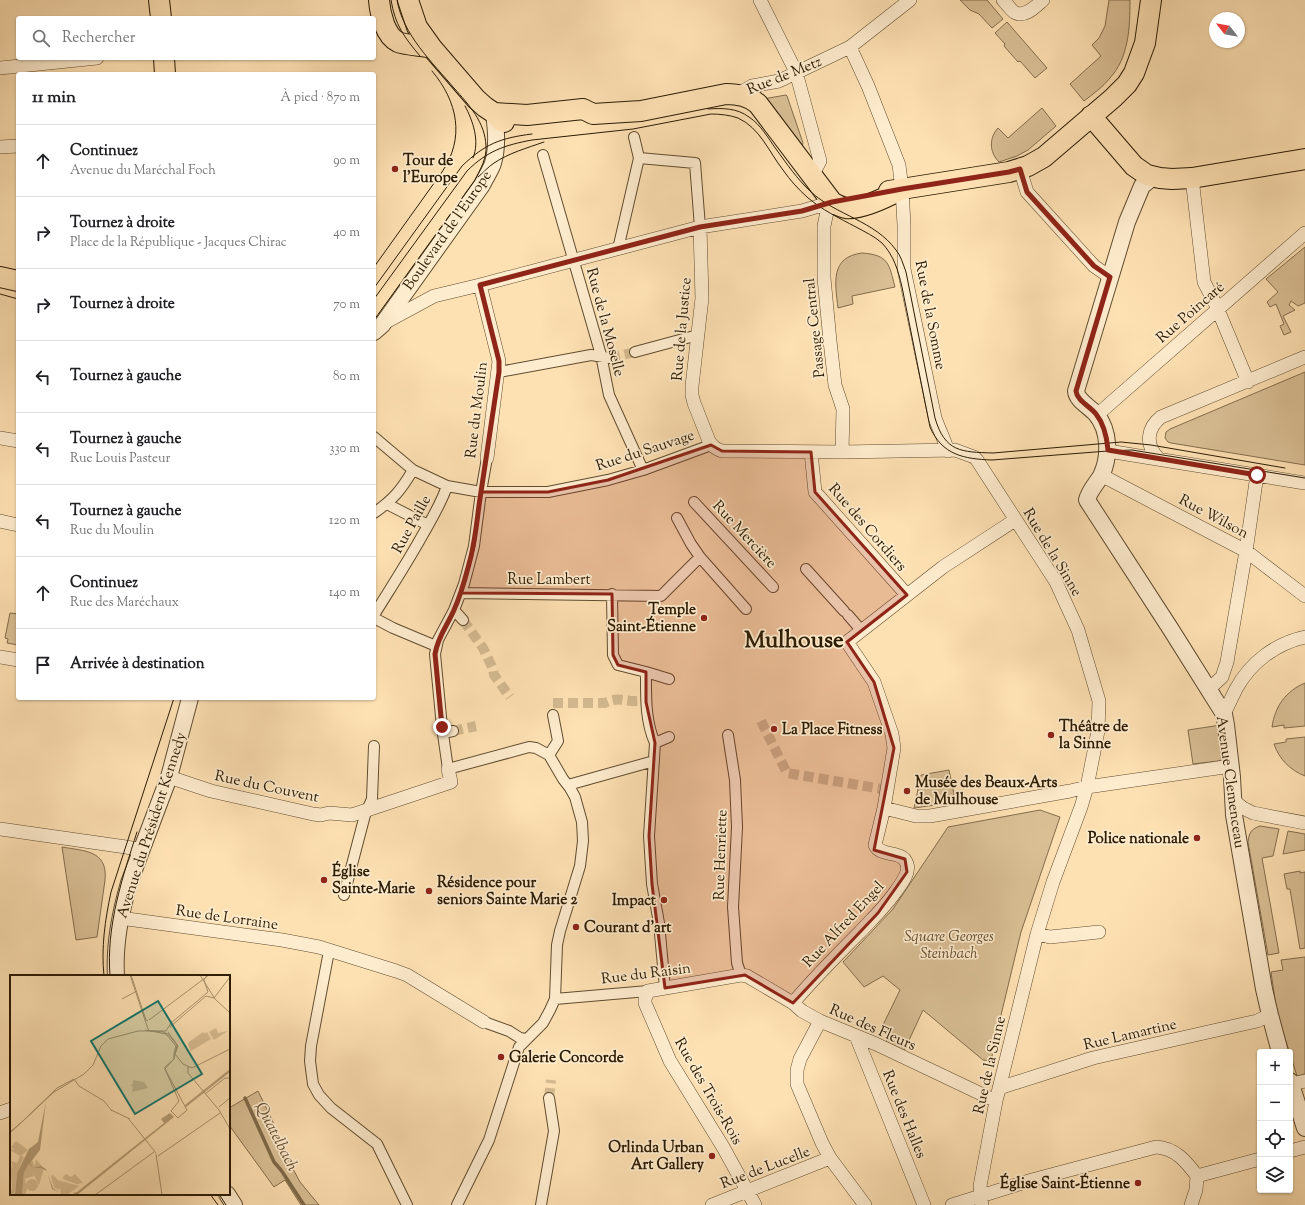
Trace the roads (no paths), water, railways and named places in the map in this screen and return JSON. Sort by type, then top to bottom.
[{"type":"main road","points":[[159,0],[161,16]]},
{"type":"main road","points":[[379,0],[380,10],[389,36],[398,42],[432,48]]},
{"type":"main road","points":[[408,0],[417,27],[432,48],[476,99],[484,107],[494,113]]},
{"type":"main road","points":[[738,94],[748,97],[758,104],[832,202],[1009,172],[1036,162],[1113,98],[1127,84],[1134,73],[1145,43],[1150,0]]},
{"type":"main road","points":[[164,60],[165,72]]},
{"type":"main road","name":"Rue de Metz","points":[[494,113],[527,115],[583,110],[594,114],[641,111],[726,94],[738,94]]},
{"type":"main road","points":[[1091,116],[1134,166],[1140,171],[1153,177],[1172,179],[1192,178],[1305,159]]},
{"type":"main road","points":[[0,277],[16,281]]},
{"type":"street","points":[[760,0],[796,72],[820,161],[812,176]]},
{"type":"street","name":"Rue de Metz","points":[[738,94],[752,86],[779,80],[850,47],[910,0]]},
{"type":"street","points":[[1003,0],[1015,13],[1019,15],[1031,10],[1043,0]]},
{"type":"street","name":"Rue de la Somme","points":[[850,47],[868,86],[899,165],[904,225],[904,268],[935,418],[948,451]]},
{"type":"street","points":[[0,68],[78,60]]},
{"type":"street","name":"Boulevard de l'Europe","points":[[378,329],[484,180],[493,164],[496,149],[494,113]]},
{"type":"street","points":[[618,249],[639,158],[634,136]]},
{"type":"street","points":[[0,148],[16,146]]},
{"type":"street","name":"Rue de la Moselle","points":[[543,155],[573,260],[606,357],[609,395],[643,470]]},
{"type":"street","name":"Rue de la Justice","points":[[639,158],[695,163],[700,227],[702,298],[692,395],[708,440],[712,445]]},
{"type":"street","points":[[1020,169],[1027,192],[1094,266],[1110,277]]},
{"type":"street","points":[[1101,475],[1106,462],[1108,450],[1104,431],[1097,415],[1078,397],[1076,391],[1127,222],[1139,192],[1147,181],[1153,177]]},
{"type":"street","points":[[1192,178],[1204,282],[1248,382]]},
{"type":"street","points":[[378,329],[434,296],[700,227],[802,211],[832,202]]},
{"type":"street","name":"Passage Central","points":[[832,202],[827,212],[824,226],[824,278],[835,385],[843,409],[842,452]]},
{"type":"street","name":"Rue Poincaré","points":[[1097,415],[1305,233]]},
{"type":"street","name":"Rue du Moulin","points":[[436,646],[461,593],[474,546],[499,372],[499,361],[480,285]]},
{"type":"street","points":[[635,352],[698,335]]},
{"type":"street","points":[[499,372],[591,355],[606,357]]},
{"type":"street","points":[[1158,458],[1153,453],[1149,438],[1150,428],[1160,416],[1248,382],[1305,357]]},
{"type":"street","points":[[0,438],[16,441]]},
{"type":"street","name":"Rue du Sauvage","points":[[376,439],[413,470],[447,486],[481,492],[548,492],[608,480],[643,470],[712,445],[716,449],[722,451],[842,452],[955,450],[964,453]]},
{"type":"street","points":[[1108,450],[1305,482]]},
{"type":"street","name":"Rue des Cordiers","points":[[811,452],[814,492],[907,596]]},
{"type":"street","name":"Rue de la Sinne","points":[[964,453],[974,457],[977,460],[1056,582],[1078,630],[1099,701],[1098,731],[1086,787],[1053,882],[1037,934],[999,1088],[981,1174],[981,1200]]},
{"type":"street","points":[[376,512],[387,504],[402,489],[413,470]]},
{"type":"street","name":"Avenue Clemenceau","points":[[1101,475],[1088,494],[1087,500],[1224,714],[1231,766],[1234,815],[1264,989],[1279,1049]]},
{"type":"street","name":"Rue Wilson","points":[[1101,475],[1246,551],[1305,596]]},
{"type":"street","points":[[1209,689],[1222,677],[1227,662],[1257,475]]},
{"type":"street","name":"Rue Paille","points":[[376,612],[442,501],[447,486]]},
{"type":"street","name":"Rue Mercière","points":[[694,502],[773,587]]},
{"type":"street","points":[[387,504],[428,525]]},
{"type":"street","points":[[677,518],[700,557],[746,609]]},
{"type":"street","points":[[1015,520],[943,567],[845,643],[874,682],[892,734],[894,748],[884,790],[884,808],[916,816],[930,816],[1086,787],[1231,766]]},
{"type":"street","points":[[0,521],[16,525]]},
{"type":"street","name":"Rue Lambert","points":[[461,593],[612,594],[661,596],[700,557]]},
{"type":"street","points":[[806,569],[862,630]]},
{"type":"street","points":[[612,594],[613,655],[618,665],[669,679]]},
{"type":"street","points":[[454,610],[463,620]]},
{"type":"street","points":[[376,619],[392,628],[436,646],[435,654],[448,732],[448,769],[529,747],[536,748],[549,755],[563,780],[568,785],[575,797],[582,822],[583,841],[580,866],[560,930],[557,945],[555,999],[542,1023],[534,1033],[526,1039],[516,1052],[489,1140],[457,1205]]},
{"type":"street","points":[[1224,714],[1237,688],[1253,666],[1275,649],[1305,637]]},
{"type":"street","points":[[0,657],[16,660]]},
{"type":"street","points":[[646,672],[642,701],[651,735],[655,743],[649,836],[652,884],[659,923],[665,988]]},
{"type":"street","name":"Avenue du Président Kennedy","points":[[116,975],[116,943],[120,918],[129,883],[169,777],[189,700]]},
{"type":"street","points":[[549,755],[558,741],[553,715]]},
{"type":"street","name":"Rue Henriette","points":[[728,735],[735,780],[737,826],[733,907],[737,963],[741,975]]},
{"type":"street","points":[[655,743],[670,737]]},
{"type":"street","points":[[344,895],[365,815],[372,799],[374,746]]},
{"type":"street","points":[[568,785],[654,761]]},
{"type":"street","name":"Rue du Couvent","points":[[169,777],[210,791],[313,814],[321,815],[329,813],[352,815],[451,782],[448,769]]},
{"type":"street","points":[[1233,800],[1243,808],[1253,813],[1305,823]]},
{"type":"street","name":"Rue Alfred Engel","points":[[793,1003],[878,913],[896,892],[907,872],[907,863],[904,859],[900,856],[880,851],[875,845],[884,808]]},
{"type":"street","points":[[0,829],[142,850]]},
{"type":"street","name":"Rue de Lorraine","points":[[120,918],[282,940],[319,947],[407,975],[484,1022]]},
{"type":"street","points":[[1037,934],[1050,937],[1099,932]]},
{"type":"street","points":[[329,951],[310,1061],[313,1084],[319,1095],[331,1108],[377,1144],[407,1205]]},
{"type":"street","name":"Rue du Raisin","points":[[555,999],[648,991],[741,975]]},
{"type":"street","name":"Rue des Fleurs","points":[[741,975],[750,977],[820,1021],[876,1044],[996,1101]]},
{"type":"street","name":"Rue des Trois-Rois","points":[[648,991],[646,994],[645,1003],[670,1061],[723,1148],[755,1205]]},
{"type":"street","name":"Rue Lamartine","points":[[999,1088],[1093,1058],[1257,1021],[1270,1015]]},
{"type":"street","points":[[820,1021],[800,1059],[797,1070],[797,1084],[830,1158],[865,1205]]},
{"type":"street","points":[[484,1022],[509,1031],[520,1038],[526,1039]]},
{"type":"street","name":"Rue des Halles","points":[[856,1036],[924,1205]]},
{"type":"street","points":[[864,1055],[868,1047],[876,1044]]},
{"type":"street","points":[[1295,1082],[1305,1128]]},
{"type":"street","points":[[541,1205],[554,1131],[549,1098]]},
{"type":"street","points":[[0,1113],[10,1109]]},
{"type":"street","points":[[952,1205],[981,1200],[1032,1180],[1156,1146],[1165,1147],[1174,1152],[1189,1165],[1197,1176],[1196,1190],[1191,1205]]},
{"type":"street","points":[[1293,1150],[1305,1147]]},
{"type":"street","name":"Rue de Lucelle","points":[[712,1205],[830,1158]]},
{"type":"street","points":[[1197,1176],[1257,1160]]},
{"type":"street","points":[[228,1195],[234,1205]]},
{"type":"waterway","name":"Quatelbach","points":[[245,1098],[274,1162],[304,1205]]},
{"type":"tunnel","points":[[610,358],[635,352]]},
{"type":"tunnel","points":[[463,620],[483,648],[493,669],[494,675],[510,697]]},
{"type":"tunnel","points":[[553,703],[605,703],[614,700],[638,701]]},
{"type":"tunnel","points":[[761,721],[787,773],[882,789]]},
{"type":"tunnel","points":[[453,731],[476,726]]},
{"type":"tunnel","points":[[549,1098],[551,1080]]},
{"type":"tram line","points":[[391,0],[395,17],[401,30],[409,43],[420,56]]},
{"type":"tram line","points":[[376,317],[475,180],[483,164],[486,150],[483,129],[475,114],[428,58],[412,36],[405,25],[397,0]]},
{"type":"tram line","points":[[376,264],[442,172],[454,146],[456,133],[453,108],[448,95],[432,71]]},
{"type":"tram line","points":[[465,106],[475,131],[476,145],[473,158]]},
{"type":"tram line","points":[[708,109],[735,110],[753,120],[764,132],[797,177],[811,192],[832,207],[877,232],[898,252],[906,272],[935,418],[939,429],[949,444],[956,448],[972,452],[993,453],[1121,442],[1151,445],[1285,468]]},
{"type":"tram line","points":[[376,296],[467,171],[474,164],[489,154],[513,144],[532,140],[633,129],[711,114],[728,115],[746,122],[758,134],[788,177],[807,197],[825,210],[876,238],[890,253],[897,269],[902,287],[930,427],[941,444],[955,454],[963,457],[992,460],[1132,450],[1305,478]]},
{"type":"tram line","points":[[376,285],[462,166],[470,158],[494,143],[532,134]]},
{"type":"tram line","points":[[478,177],[500,159],[544,142]]},
{"type":"tram line","points":[[0,294],[16,298]]},
{"type":"tram line","points":[[104,975],[104,934],[111,892],[173,700]]},
{"type":"tram line","points":[[110,975],[110,939],[116,903],[137,832]]},
{"type":"tram line","points":[[211,1195],[218,1205]]},
{"type":"tram line","points":[[220,1195],[226,1205]]},
{"type":"place","name":"Tour de l'Europe","points":[[395,169]]},
{"type":"place","name":"Temple Saint-Étienne","points":[[704,618]]},
{"type":"place","name":"La Place Fitness","points":[[774,729]]},
{"type":"place","name":"Théâtre de la Sinne","points":[[1051,735]]},
{"type":"place","name":"Musée des Beaux-Arts de Mulhouse","points":[[907,791]]},
{"type":"place","name":"Police nationale","points":[[1197,838]]},
{"type":"place","name":"Église Sainte-Marie","points":[[324,880]]},
{"type":"place","name":"Résidence pour seniors Sainte Marie 2","points":[[429,891]]},
{"type":"place","name":"Impact","points":[[664,900]]},
{"type":"place","name":"Courant d'art","points":[[576,927]]},
{"type":"place","name":"Galerie Concorde","points":[[501,1057]]},
{"type":"place","name":"Orlinda Urban Art Gallery","points":[[712,1156]]},
{"type":"place","name":"Église Saint-Étienne","points":[[1138,1183]]},
{"type":"district","name":"Mulhouse","points":[[794,639]]},
{"type":"park label","name":"Square Georges Steinbach","points":[[949,944]]}]
